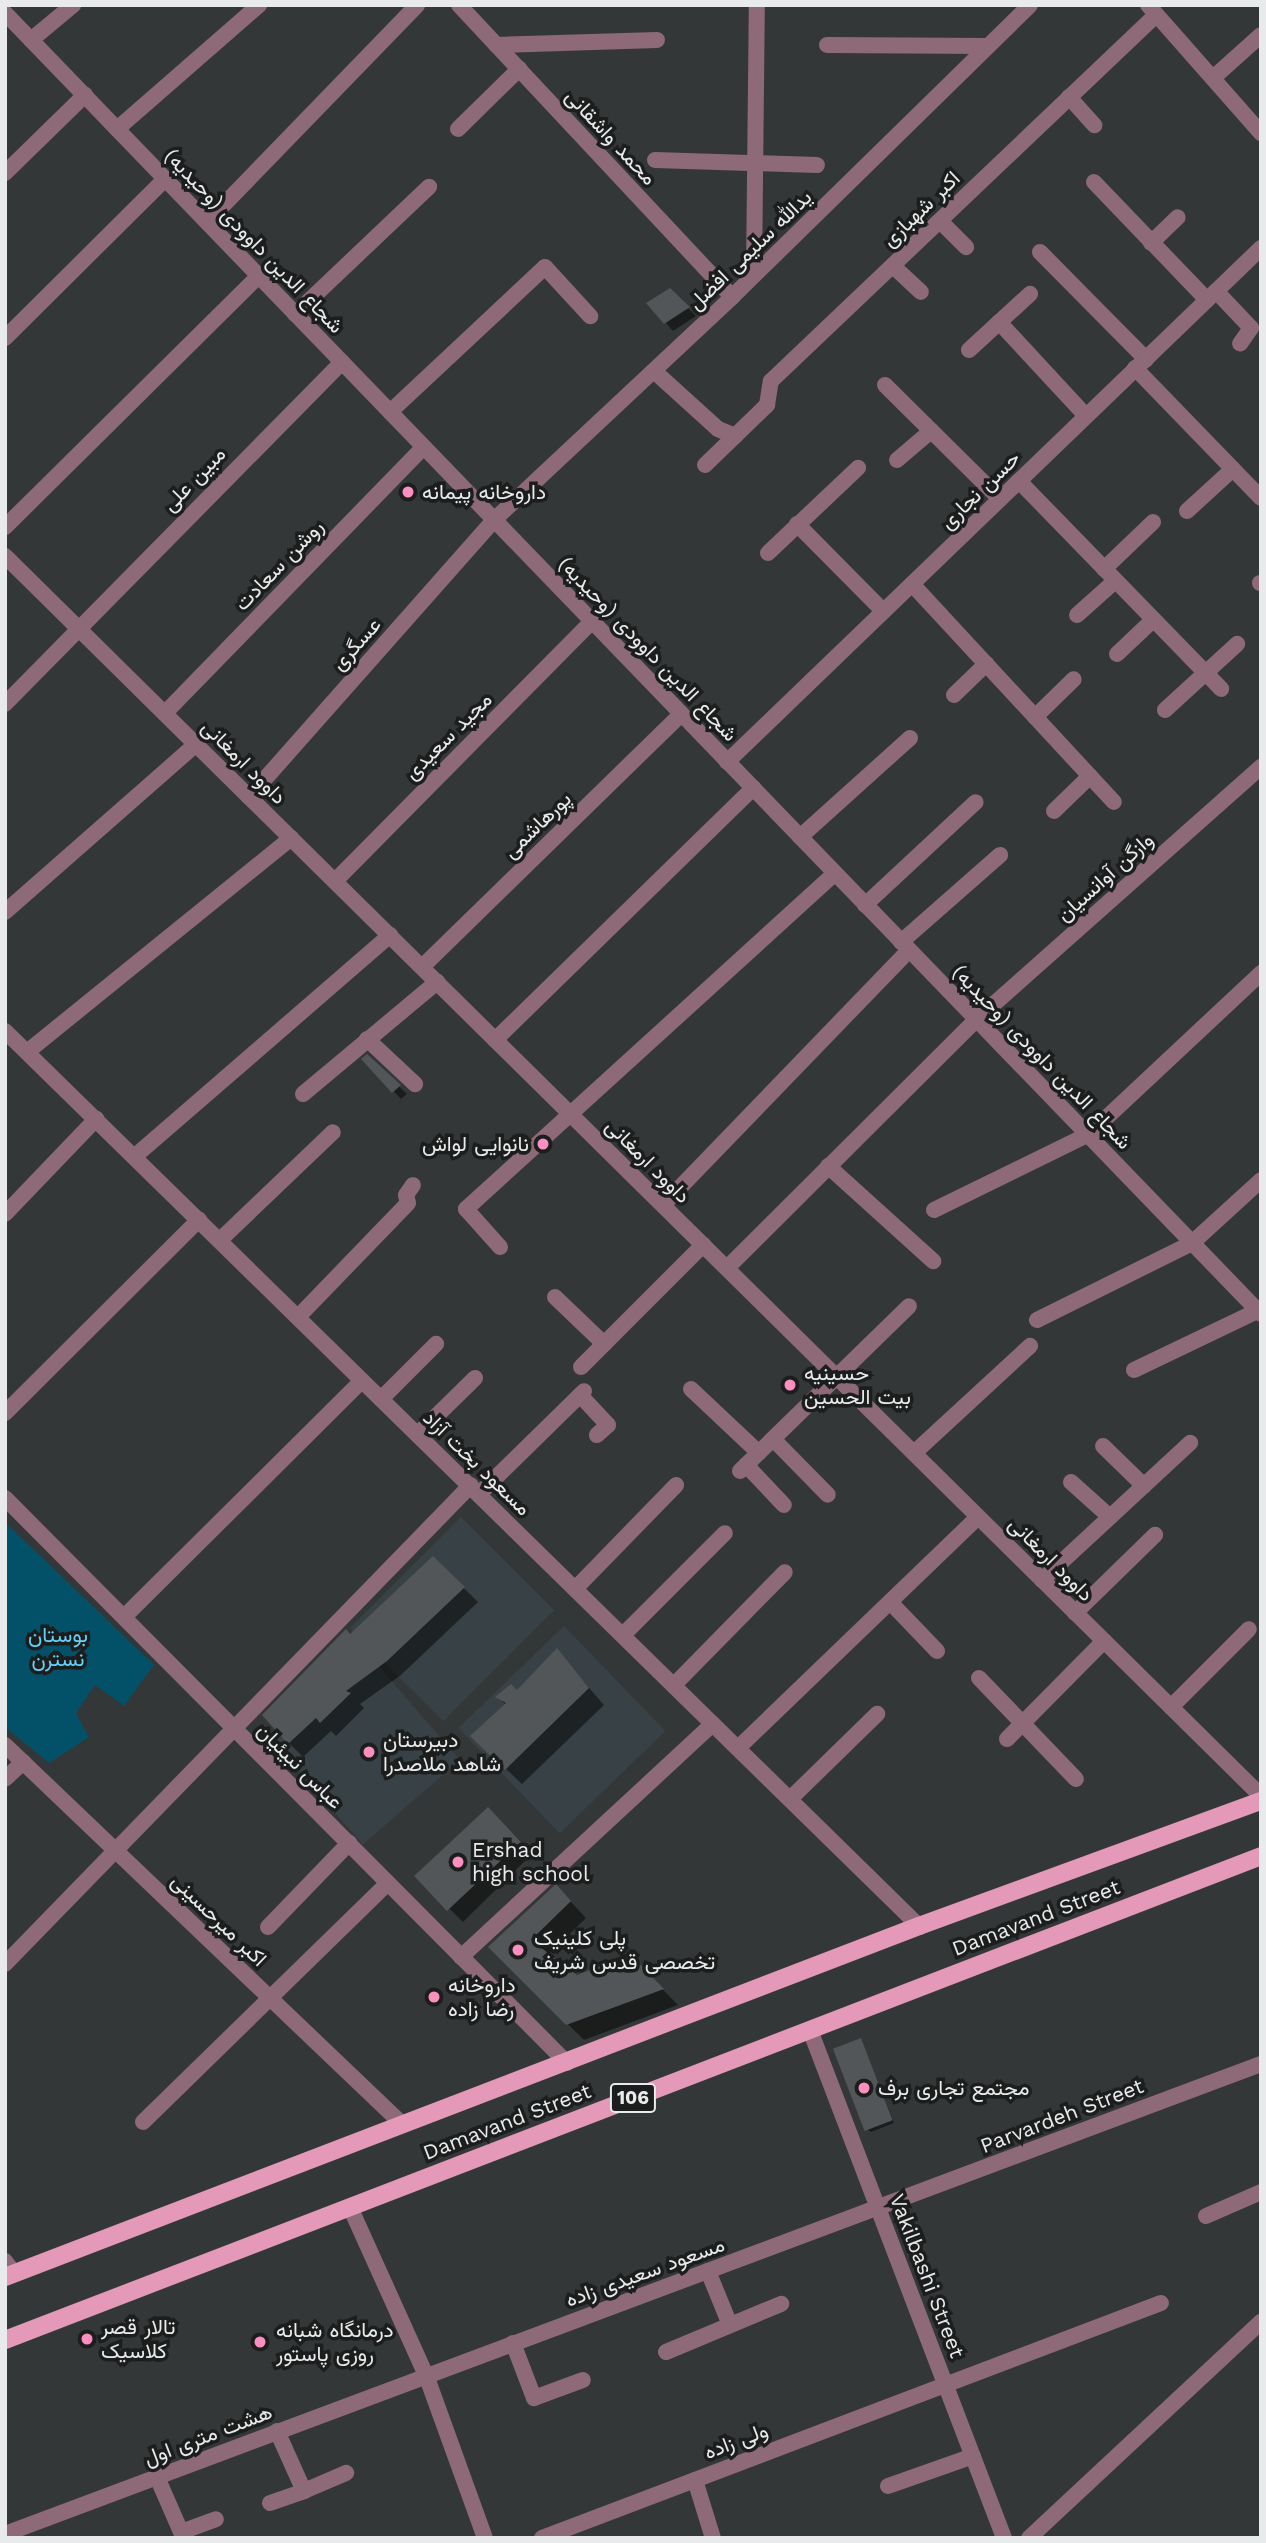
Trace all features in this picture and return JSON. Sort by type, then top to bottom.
[{"type":"main road","name":"Damavand Street","points":[[8,2270],[404,2125],[919,1926],[1261,1801]]},
{"type":"main road","name":"Damavand Street","points":[[5,2340],[1261,1856]]},
{"type":"street","points":[[31,40],[73,5]]},
{"type":"street","points":[[117,129],[259,5]]},
{"type":"street","points":[[207,222],[417,5]]},
{"type":"street","name":"محمد واشقانی","points":[[459,5],[732,297]]},
{"type":"street","points":[[754,275],[757,5]]},
{"type":"street","name":"یدالله سلیمی افضل","points":[[494,520],[732,297],[1030,5]]},
{"type":"street","points":[[1152,10],[1261,132]]},
{"type":"street","name":"اکبر شهبازی","points":[[705,465],[731,435],[767,405],[771,381],[1069,97],[1152,10]]},
{"type":"street","name":"شجاع الدین داوودی (وحیدیه)","points":[[5,13],[1259,1312]]},
{"type":"street","points":[[1213,78],[1261,35]]},
{"type":"street","points":[[496,45],[657,40]]},
{"type":"street","points":[[827,45],[988,46]]},
{"type":"street","points":[[458,129],[519,69]]},
{"type":"street","points":[[5,173],[85,95]]},
{"type":"street","points":[[1069,97],[1094,125]]},
{"type":"street","points":[[656,160],[817,165]]},
{"type":"street","points":[[5,338],[165,179]]},
{"type":"street","points":[[1094,182],[1151,243],[1251,328],[1240,344]]},
{"type":"street","points":[[295,314],[429,187]]},
{"type":"street","points":[[1151,243],[1178,217]]},
{"type":"street","points":[[940,220],[966,247]]},
{"type":"street","points":[[1040,252],[1261,498]]},
{"type":"street","name":"حسن نجاری","points":[[727,762],[1211,295],[1259,254]]},
{"type":"street","points":[[892,265],[921,292]]},
{"type":"street","points":[[390,412],[545,267],[590,316]]},
{"type":"street","points":[[5,527],[259,276]]},
{"type":"street","points":[[969,350],[1030,294]]},
{"type":"street","points":[[999,322],[1086,416]]},
{"type":"street","name":"مبین علی","points":[[5,704],[342,362]]},
{"type":"street","points":[[654,371],[731,435]]},
{"type":"street","points":[[885,385],[1000,499]]},
{"type":"street","points":[[897,460],[931,431]]},
{"type":"street","name":"روشن سعادت","points":[[165,713],[424,447]]},
{"type":"street","points":[[768,553],[858,468]]},
{"type":"street","points":[[1187,511],[1233,469]]},
{"type":"street","points":[[1018,481],[1221,689]]},
{"type":"street","name":"عسگری","points":[[249,797],[494,520]]},
{"type":"street","points":[[1077,615],[1153,522]]},
{"type":"street","points":[[797,524],[883,611]]},
{"type":"street","name":"داوود ارمغانی","points":[[5,556],[1261,1796]]},
{"type":"street","points":[[912,584],[1114,802]]},
{"type":"street","points":[[1116,654],[1153,620]]},
{"type":"street","name":"مجید سعیدی","points":[[335,881],[592,621]]},
{"type":"street","points":[[1165,710],[1237,644]]},
{"type":"street","points":[[954,695],[986,664]]},
{"type":"street","points":[[1035,717],[1074,679]]},
{"type":"street","name":"پورهاشمی","points":[[422,967],[681,714]]},
{"type":"street","points":[[800,837],[910,738]]},
{"type":"street","points":[[5,912],[196,744]]},
{"type":"street","name":"وازگن آوانسیان","points":[[727,1268],[977,1019],[1261,767]]},
{"type":"street","points":[[1054,811],[1090,776]]},
{"type":"street","points":[[495,1040],[753,788]]},
{"type":"street","points":[[865,905],[976,802]]},
{"type":"street","points":[[27,1052],[291,838]]},
{"type":"street","points":[[663,1205],[905,946],[1000,855]]},
{"type":"street","points":[[500,1247],[467,1209],[573,1116],[835,873]]},
{"type":"street","points":[[134,1157],[390,935]]},
{"type":"street","points":[[934,1210],[1089,1134],[1261,973]]},
{"type":"street","points":[[303,1094],[437,982]]},
{"type":"street","name":"مسعود بخت آزاد","points":[[5,1031],[919,1926]]},
{"type":"street","points":[[367,1039],[415,1084]]},
{"type":"street","points":[[5,1214],[96,1119]]},
{"type":"street","points":[[220,1240],[333,1132]]},
{"type":"street","points":[[828,1166],[933,1261]]},
{"type":"street","points":[[1037,1320],[1192,1243],[1261,1180]]},
{"type":"street","points":[[298,1317],[408,1203],[406,1195],[413,1185]]},
{"type":"street","points":[[5,1413],[199,1220]]},
{"type":"street","points":[[581,1367],[703,1245]]},
{"type":"street","points":[[555,1297],[604,1344]]},
{"type":"street","points":[[785,1505],[743,1468],[909,1306]]},
{"type":"street","points":[[1134,1370],[1259,1312]]},
{"type":"street","points":[[381,1399],[436,1344]]},
{"type":"street","points":[[914,1454],[1030,1346]]},
{"type":"street","points":[[418,1434],[475,1378]]},
{"type":"street","points":[[124,1617],[362,1381]]},
{"type":"street","points":[[691,1389],[759,1453]]},
{"type":"street","points":[[5,1964],[233,1730],[475,1490],[582,1393],[608,1424],[597,1435]]},
{"type":"street","points":[[773,1439],[828,1495]]},
{"type":"street","points":[[1042,1580],[1190,1443]]},
{"type":"street","points":[[1103,1447],[1144,1486]]},
{"type":"street","points":[[1071,1482],[1110,1517]]},
{"type":"street","points":[[575,1589],[676,1485]]},
{"type":"street","name":"عباس نبیئیان","points":[[5,1498],[567,2063]]},
{"type":"street","points":[[738,1748],[978,1517]]},
{"type":"street","points":[[623,1635],[725,1533]]},
{"type":"street","points":[[1075,1613],[1155,1535]]},
{"type":"street","points":[[674,1685],[785,1572]]},
{"type":"street","points":[[890,1602],[937,1651]]},
{"type":"street","points":[[1171,1707],[1249,1629]]},
{"type":"street","points":[[1007,1739],[1104,1641]]},
{"type":"street","points":[[979,1678],[1076,1779]]},
{"type":"street","points":[[790,1799],[877,1714]]},
{"type":"street","points":[[461,1956],[712,1724]]},
{"type":"street","name":"اکبر میرحسینی","points":[[5,1745],[404,2125]]},
{"type":"street","points":[[5,1779],[23,1762]]},
{"type":"street","points":[[268,1927],[349,1843]]},
{"type":"street","points":[[143,2122],[272,2000],[388,1883]]},
{"type":"street","name":"Vakilbashi Street","points":[[810,2030],[1004,2538]]},
{"type":"street","name":"Parvardeh Street","points":[[878,2208],[1261,2064]]},
{"type":"street","points":[[1206,2216],[1261,2192]]},
{"type":"street","points":[[350,2207],[426,2375],[485,2538]]},
{"type":"street","name":"مسعود سعیدی زاده","points":[[426,2375],[878,2208]]},
{"type":"street","points":[[708,2271],[730,2325]]},
{"type":"street","name":"ولی زاده","points":[[541,2538],[1161,2303]]},
{"type":"street","points":[[666,2352],[782,2304]]},
{"type":"street","points":[[1029,2538],[1261,2322]]},
{"type":"street","points":[[513,2343],[534,2398],[583,2380]]},
{"type":"street","name":"هشت متری اول","points":[[5,2534],[426,2375]]},
{"type":"street","points":[[278,2431],[304,2491]]},
{"type":"street","points":[[888,2486],[973,2456]]},
{"type":"street","points":[[270,2503],[346,2473]]},
{"type":"street","points":[[157,2477],[181,2532],[216,2519]]},
{"type":"street","points":[[695,2480],[713,2538]]},
{"type":"shaded area","points":[[461,1517],[554,1610],[443,1721],[350,1628]]},
{"type":"shaded area","points":[[564,1626],[665,1731],[560,1833],[458,1728]]},
{"type":"shaded area","name":"دبیرستان شاهد ملاصدرا","points":[[369,1655],[460,1760],[363,1845],[272,1740]]},
{"type":"green space","name":"بوستان نسترن","points":[[5,1522],[154,1665],[124,1706],[95,1685],[76,1713],[89,1737],[49,1763],[5,1727]]},
{"type":"building","points":[[670,288],[690,307],[664,324],[646,303]]},
{"type":"building","points":[[367,1054],[401,1085],[392,1093],[361,1059]]},
{"type":"building","points":[[433,1556],[465,1587],[387,1661],[346,1691],[351,1693],[320,1723],[316,1718],[288,1744],[262,1715],[346,1629],[350,1634]]},
{"type":"building","points":[[557,1648],[589,1688],[505,1770],[470,1736],[506,1703],[495,1697],[511,1684],[517,1690]]},
{"type":"building","points":[[488,1807],[521,1842],[447,1911],[414,1876]]},
{"type":"building","name":"پلی کلینیک تخصصی قدس شریف","points":[[556,1884],[571,1901],[531,1940],[577,1975],[630,1954],[664,1989],[566,2025],[488,1947]]},
{"type":"building","name":"مجتمع تجاری برف","points":[[861,2038],[893,2120],[865,2131],[833,2049]]},
{"type":"place","name":"داروخانه پیمانه","points":[[408,492]]},
{"type":"place","name":"نانوایی لواش","points":[[543,1144]]},
{"type":"place","name":"حسینیه بیت الحسین","points":[[790,1385]]},
{"type":"place","name":"دبیرستان شاهد ملاصدرا","points":[[369,1752]]},
{"type":"place","name":"Ershad high school","points":[[458,1862]]},
{"type":"place","name":"پلی کلینیک تخصصی قدس شریف","points":[[518,1950]]},
{"type":"place","name":"داروخانه رضا زاده","points":[[434,1997]]},
{"type":"place","name":"مجتمع تجاری برف","points":[[864,2088]]},
{"type":"place","name":"تالار قصر کلاسیک","points":[[87,2339]]},
{"type":"place","name":"درمانگاه شبانه روزی پاستور","points":[[260,2342]]}]
